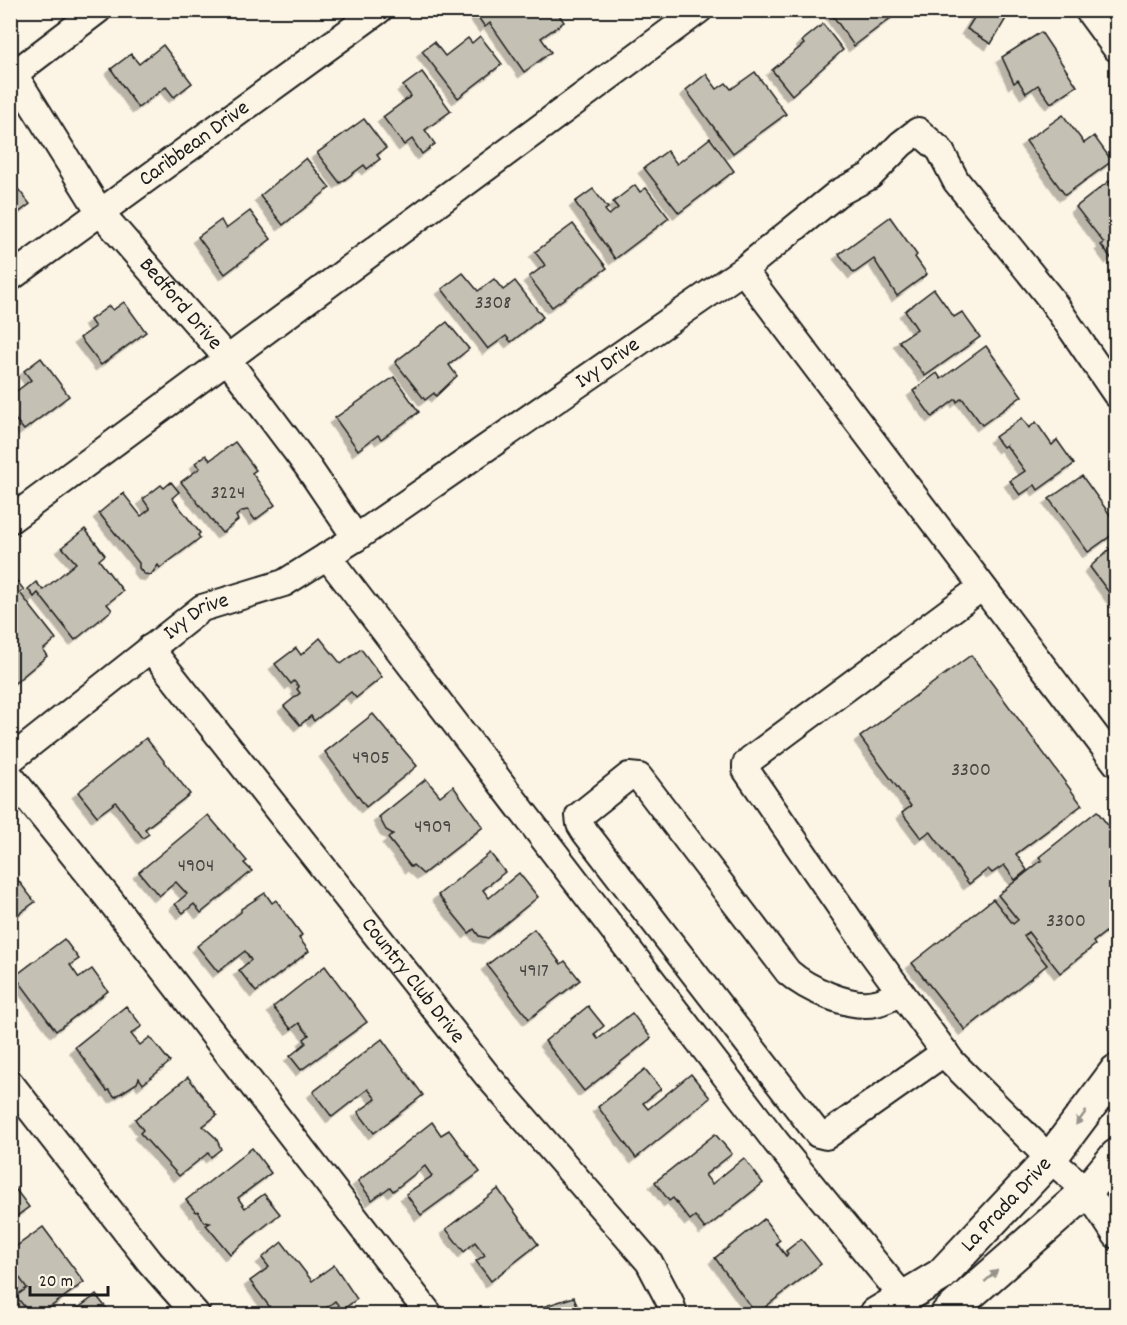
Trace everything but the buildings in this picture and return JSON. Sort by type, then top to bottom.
[{"type":"main road","name":"La Prada Drive","points":[[876,1314],[941,1275],[1050,1159],[1116,1071]]},
{"type":"main road","name":"La Prada Drive","points":[[947,1314],[1087,1191],[1116,1156]]},
{"type":"street","points":[[12,73],[98,10]]},
{"type":"street","name":"Caribbean Drive","points":[[10,278],[319,57],[379,10]]},
{"type":"street","points":[[10,520],[699,10]]},
{"type":"street","points":[[1088,10],[1116,48]]},
{"type":"street","name":"Bedford Drive","points":[[12,73],[100,212],[228,359],[308,467],[356,538]]},
{"type":"street","name":"Ivy Drive","points":[[10,760],[202,608],[284,583],[356,538],[743,270],[838,194],[870,176],[901,144],[918,131],[940,150],[956,181],[1052,299],[1116,394]]},
{"type":"street","points":[[743,270],[1116,763]]},
{"type":"street","points":[[327,556],[776,1142],[904,1298]]},
{"type":"street","points":[[982,587],[746,764],[746,770],[901,993],[945,1052],[1050,1159],[1087,1191],[1116,1235]]},
{"type":"street","name":"Country Club Drive","points":[[150,648],[486,1074],[649,1262],[674,1314]]},
{"type":"street","points":[[10,776],[110,899],[429,1314]]},
{"type":"street","points":[[901,993],[873,1004],[838,999],[801,984],[788,972],[639,777],[629,776],[579,816],[580,824],[585,832],[818,1134],[826,1136],[945,1052]]},
{"type":"street","points":[[10,1083],[150,1262],[196,1314]]}]
